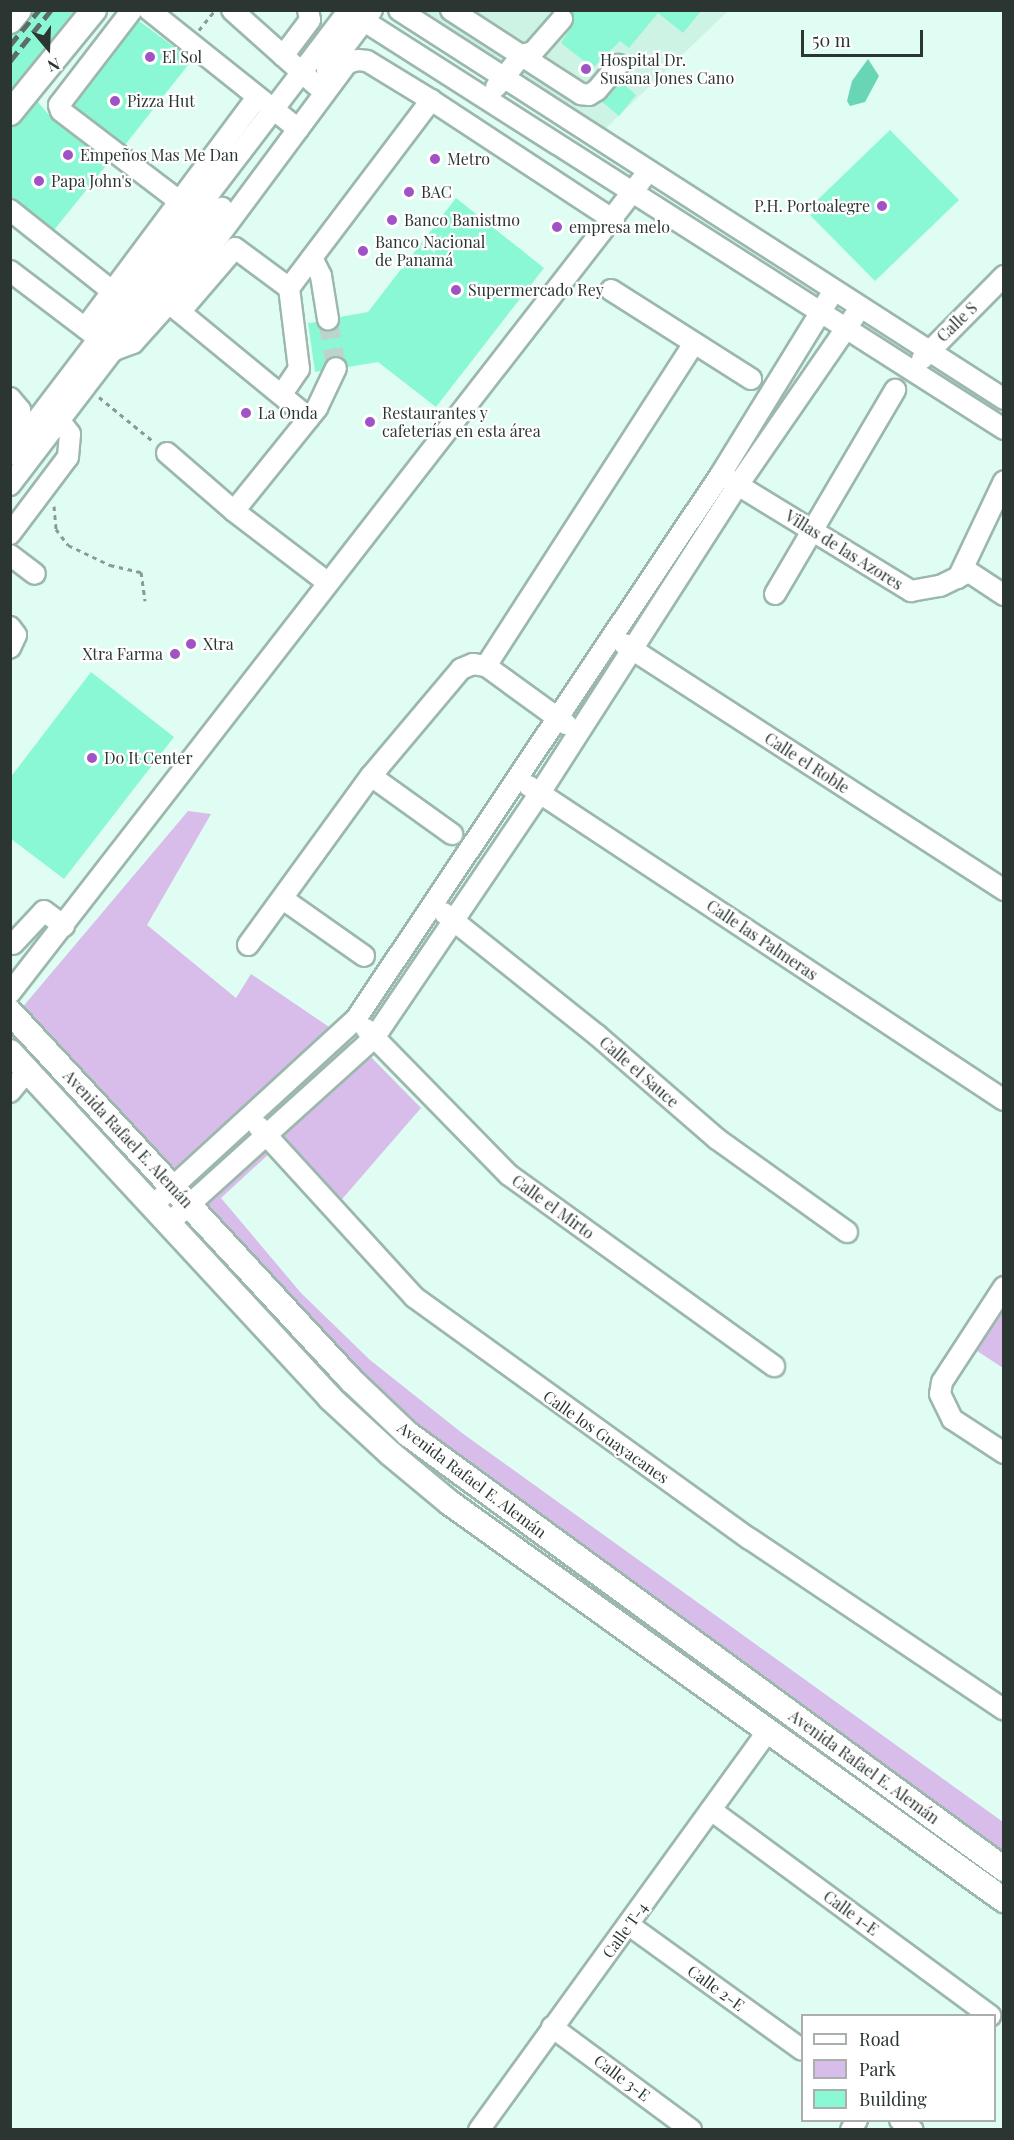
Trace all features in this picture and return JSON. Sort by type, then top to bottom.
[{"type":"main road","points":[[10,21],[19,10]]},
{"type":"main road","points":[[10,113],[94,10]]},
{"type":"main road","name":"Avenida Rafael E. Alemán","points":[[10,1012],[351,1380],[408,1434],[1004,1869]]},
{"type":"main road","name":"Avenida Rafael E. Alemán","points":[[10,1052],[330,1398],[391,1454],[450,1503],[1004,1900]]},
{"type":"street","points":[[132,10],[59,105],[61,111],[179,201]]},
{"type":"street","points":[[149,10],[263,104],[293,125]]},
{"type":"street","points":[[232,10],[308,79]]},
{"type":"street","points":[[283,56],[310,20],[308,10]]},
{"type":"street","points":[[399,10],[647,173],[1004,399]]},
{"type":"street","points":[[451,10],[589,95],[618,65]]},
{"type":"street","points":[[174,307],[293,125],[308,79],[356,13],[820,314],[1004,429]]},
{"type":"street","points":[[492,102],[562,19]]},
{"type":"street","points":[[99,339],[347,63],[358,60],[368,62],[431,100],[614,220]]},
{"type":"street","points":[[10,485],[86,387],[113,292],[179,201],[263,104],[308,79]]},
{"type":"street","points":[[282,394],[299,369],[289,288],[431,100]]},
{"type":"street","points":[[10,455],[99,339],[263,104]]},
{"type":"street","points":[[10,993],[64,926],[327,582],[614,220],[647,173]]},
{"type":"street","points":[[10,210],[113,292]]},
{"type":"street","points":[[10,270],[99,339],[134,343],[235,248],[289,288]]},
{"type":"street","points":[[312,258],[321,276],[328,319]]},
{"type":"street","name":"Calle S","points":[[914,371],[928,350],[1004,276]]},
{"type":"street","points":[[611,290],[751,379]]},
{"type":"street","points":[[153,1205],[356,1019],[520,779],[556,717],[721,474],[833,292]]},
{"type":"street","points":[[174,307],[309,418]]},
{"type":"street","points":[[169,1223],[374,1038],[540,793],[738,485],[860,308]]},
{"type":"street","points":[[486,666],[694,343]]},
{"type":"street","points":[[234,511],[309,418],[332,383],[336,368]]},
{"type":"street","points":[[775,594],[814,532],[895,390]]},
{"type":"street","points":[[10,398],[20,410],[10,427]]},
{"type":"street","points":[[10,534],[68,457],[72,442],[60,421]]},
{"type":"street","points":[[167,453],[234,511],[327,582]]},
{"type":"street","name":"Villas de las Azores","points":[[721,474],[911,591],[958,578],[969,572],[1004,594]]},
{"type":"street","points":[[958,578],[1004,481]]},
{"type":"street","points":[[10,555],[35,574]]},
{"type":"street","points":[[10,627],[16,635],[10,648]]},
{"type":"street","name":"Calle el Roble","points":[[611,636],[1004,890]]},
{"type":"street","points":[[248,945],[371,776],[461,669],[473,664],[486,666],[578,733]]},
{"type":"street","points":[[371,776],[452,834]]},
{"type":"street","name":"Calle las Palmeras","points":[[520,779],[1004,1100]]},
{"type":"street","points":[[283,899],[364,956]]},
{"type":"street","name":"Calle el Sauce","points":[[434,906],[597,1035],[717,1139],[847,1232]]},
{"type":"street","points":[[13,944],[44,911],[64,926]]},
{"type":"street","name":"Calle el Mirto","points":[[356,1019],[509,1175],[774,1366]]},
{"type":"street","points":[[10,1092],[28,1070]]},
{"type":"street","name":"Calle los Guayacanes","points":[[249,1116],[414,1297],[750,1539],[1004,1710]]},
{"type":"street","points":[[1004,1287],[947,1374],[940,1394],[952,1419],[1004,1453]]},
{"type":"street","name":"Calle T-4","points":[[479,2130],[769,1730]]},
{"type":"street","name":"Calle 1-E","points":[[711,1810],[987,2014]]},
{"type":"street","name":"Calle 2-E","points":[[629,1925],[801,2049]]},
{"type":"street","name":"Calle 3-E","points":[[552,2027],[691,2130]]},
{"type":"path","points":[[189,43],[214,10]]},
{"type":"path","points":[[86,387],[167,453]]},
{"type":"path","points":[[49,482],[55,497],[56,529],[68,545],[110,565],[141,573],[145,601]]},
{"type":"shaded area","name":"Hospital Dr. Susana Jones Cano","points":[[416,11],[728,11],[604,130],[595,128]]},
{"type":"shaded area","points":[[868,59],[879,76],[865,102],[850,106],[847,101],[852,81]]},
{"type":"green space","points":[[188,811],[211,814],[147,925],[236,998],[251,974],[366,1052],[421,1108],[330,1213],[271,1152],[221,1198],[301,1293],[370,1360],[462,1433],[1003,1822],[1003,1853],[405,1422],[21,1009]]},
{"type":"green space","points":[[1000,1274],[1003,1276],[1003,1368],[959,1339]]},
{"type":"building","points":[[33,10],[75,10],[10,90],[10,35],[21,30]]},
{"type":"building","points":[[570,10],[702,10],[683,33],[658,13],[629,48],[620,41],[593,68],[561,43],[574,22]]},
{"type":"building","points":[[139,21],[192,60],[125,145],[74,106]]},
{"type":"building","points":[[620,81],[636,95],[619,116],[601,101]]},
{"type":"building","points":[[38,102],[54,121],[109,162],[54,230],[10,198],[10,127],[21,122]]},
{"type":"building","name":"P.H. Portoalegre","points":[[890,130],[959,200],[875,281],[806,211]]},
{"type":"building","name":"Supermercado Rey","points":[[456,198],[544,268],[436,407],[378,362],[348,367],[342,357],[334,356],[321,371],[315,372],[308,323],[316,322],[323,330],[330,331],[339,324],[340,317],[368,312]]},
{"type":"building","name":"Do It Center","points":[[91,672],[174,737],[64,879],[10,838],[10,778]]},
{"type":"tunnel","points":[[328,319],[336,368]]},
{"type":"railway","points":[[10,45],[39,10]]},
{"type":"railway","points":[[10,61],[51,10]]},
{"type":"place","name":"El Sol","points":[[150,57]]},
{"type":"place","name":"Hospital Dr. Susana Jones Cano","points":[[586,69]]},
{"type":"place","name":"Pizza Hut","points":[[115,101]]},
{"type":"place","name":"Empeños Mas Me Dan","points":[[68,155]]},
{"type":"place","name":"Metro","points":[[435,159]]},
{"type":"place","name":"Papa John's","points":[[39,181]]},
{"type":"place","name":"BAC","points":[[409,192]]},
{"type":"place","name":"P.H. Portoalegre","points":[[882,206]]},
{"type":"place","name":"Banco Banistmo","points":[[392,220]]},
{"type":"place","name":"empresa melo","points":[[557,227]]},
{"type":"place","name":"Banco Nacional de Panamá","points":[[363,251]]},
{"type":"place","name":"Supermercado Rey","points":[[456,290]]},
{"type":"place","name":"La Onda","points":[[246,413]]},
{"type":"place","name":"Restaurantes y cafeterías en esta área","points":[[370,422]]},
{"type":"place","name":"Xtra","points":[[191,644]]},
{"type":"place","name":"Xtra Farma","points":[[175,654]]},
{"type":"place","name":"Do It Center","points":[[92,758]]}]
